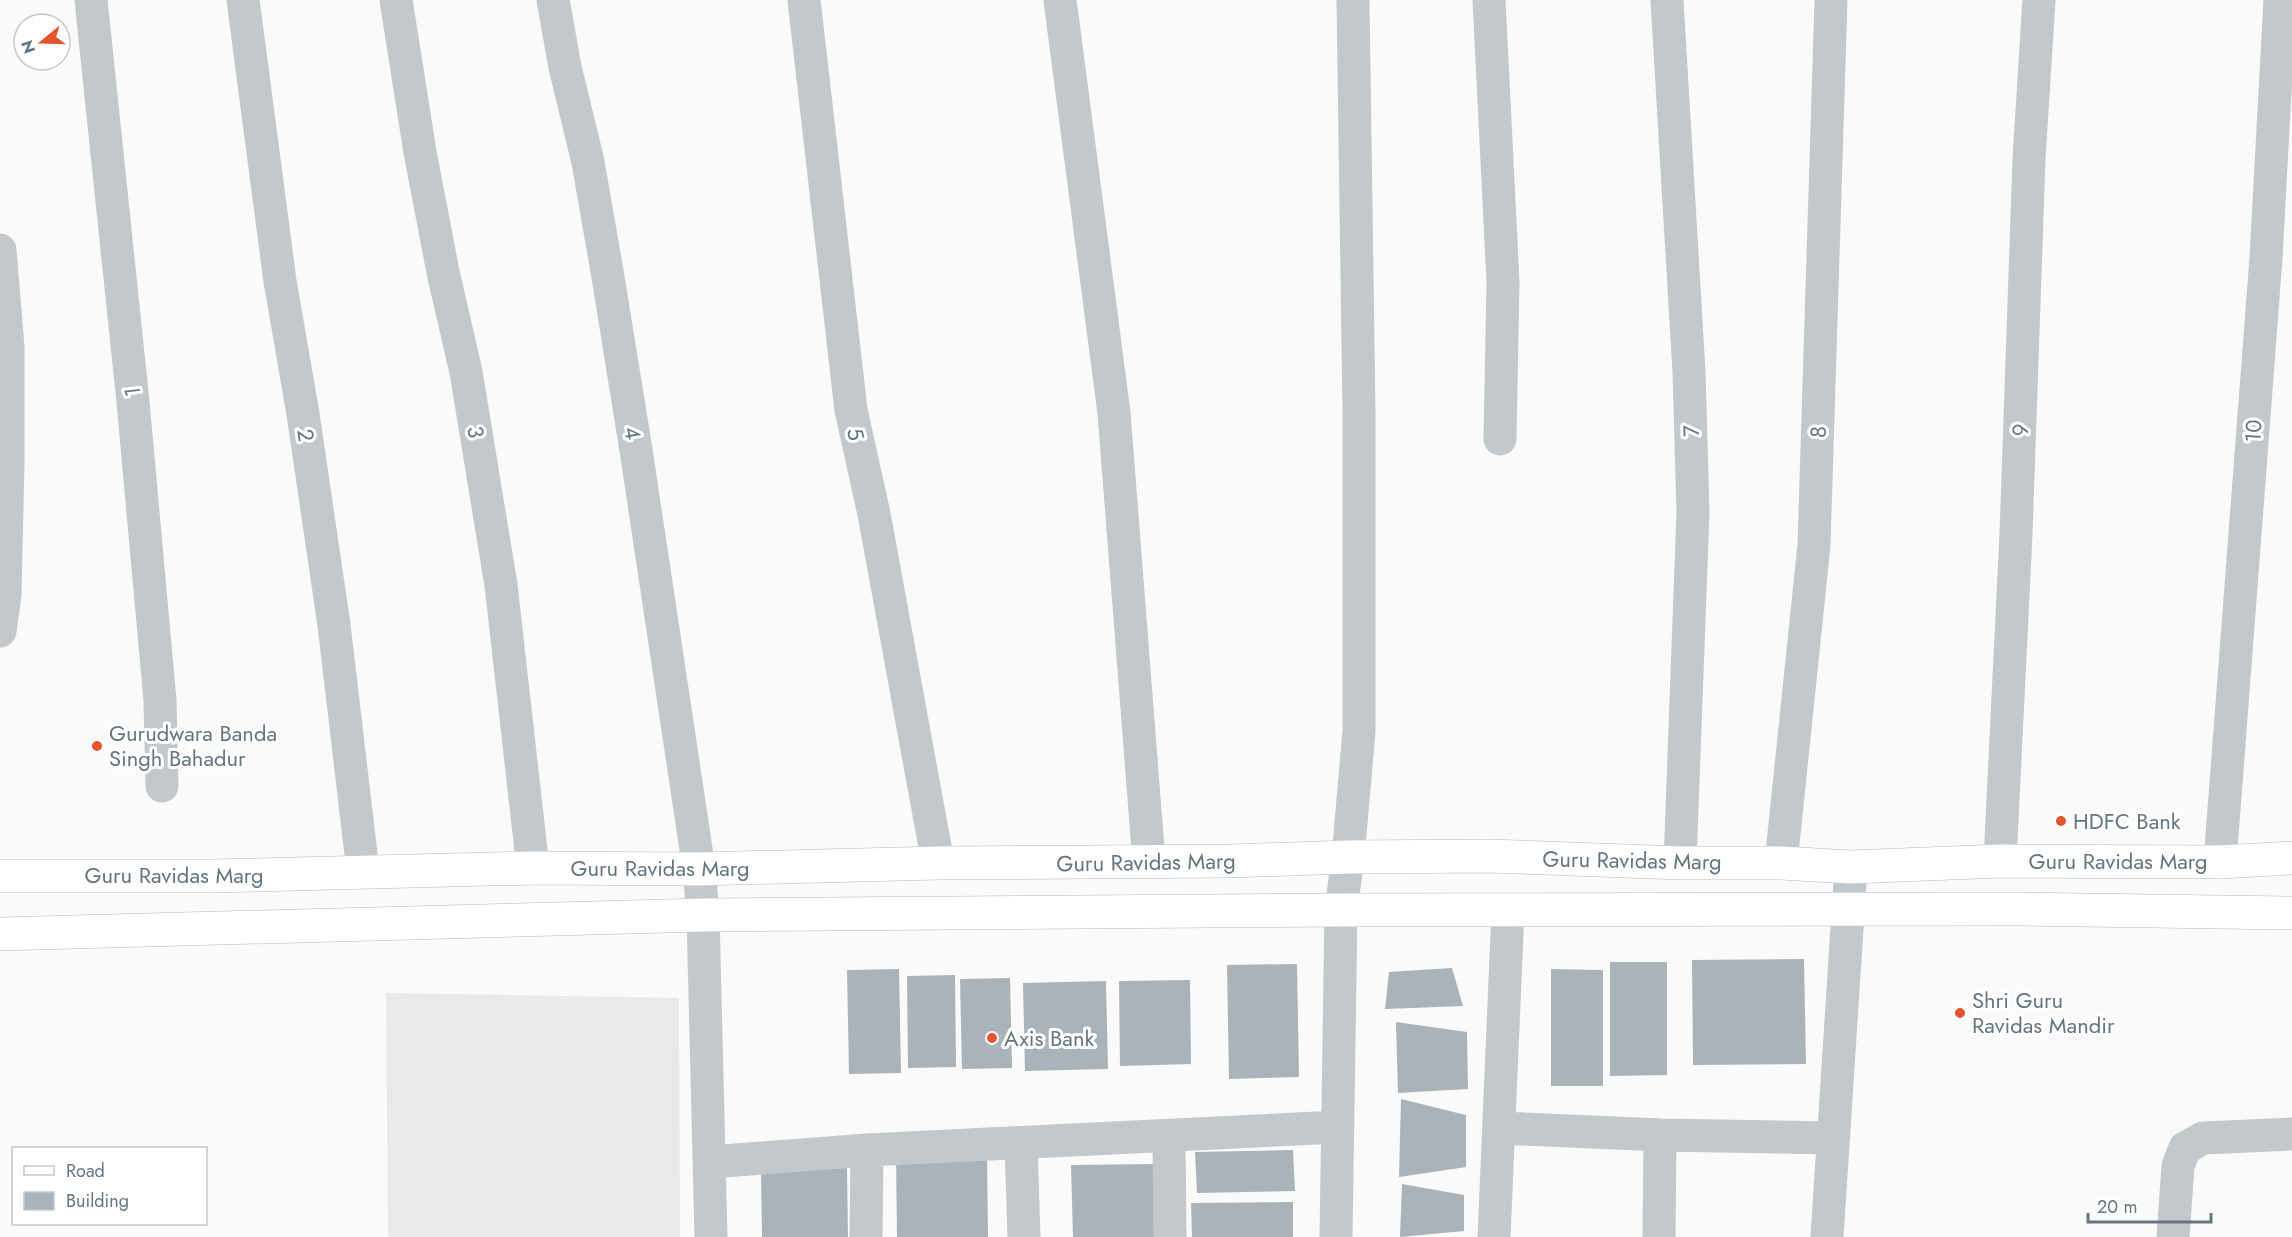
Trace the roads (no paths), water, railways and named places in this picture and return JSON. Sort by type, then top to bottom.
[{"type":"main road","name":"Guru Ravidas Marg","points":[[0,876],[213,876],[533,868],[699,869],[1348,857],[1489,856],[1680,862],[1781,862],[1851,867],[2000,861],[2220,861],[2292,858]]},
{"type":"main road","name":"Guru Ravidas Marg","points":[[0,934],[703,915],[1341,910],[2020,909],[2292,913]]},
{"type":"street","name":"1","points":[[92,0],[157,664],[162,786]]},
{"type":"street","name":"2","points":[[243,0],[280,281],[303,414],[334,625],[363,872]]},
{"type":"street","name":"3","points":[[396,0],[420,152],[443,272],[466,372],[499,573],[533,868]]},
{"type":"street","name":"4","points":[[553,0],[565,67],[588,162],[606,266],[699,869],[703,915],[711,1237]]},
{"type":"street","name":"5","points":[[804,0],[851,410],[874,514],[938,863]]},
{"type":"street","points":[[1060,0],[1114,413],[1149,862]]},
{"type":"street","points":[[1336,1237],[1341,910],[1359,731],[1359,413],[1353,0]]},
{"type":"street","points":[[1490,0],[1503,282],[1500,439]]},
{"type":"street","name":"7","points":[[1667,0],[1689,372],[1693,501],[1680,862]]},
{"type":"street","name":"8","points":[[1781,862],[1814,545],[1831,0]]},
{"type":"street","name":"9","points":[[2000,861],[2016,534],[2029,159],[2039,0]]},
{"type":"street","name":"10","points":[[2220,861],[2266,258],[2280,0]]},
{"type":"street","points":[[0,250],[8,462],[5,595],[0,631]]},
{"type":"street","points":[[1827,1237],[1851,867]]},
{"type":"street","points":[[1494,1237],[1508,910]]},
{"type":"street","points":[[710,1162],[867,1150],[1338,1127]]},
{"type":"street","points":[[1500,1128],[1660,1135],[1832,1138]]},
{"type":"street","points":[[2173,1237],[2178,1166],[2185,1148],[2203,1138],[2292,1134]]},
{"type":"street","points":[[1659,1237],[1660,1135]]},
{"type":"street","points":[[1169,1136],[1170,1237]]},
{"type":"street","points":[[1021,1143],[1024,1237]]},
{"type":"street","points":[[866,1237],[867,1150]]},
{"type":"place","name":"Gurudwara Banda Singh Bahadur","points":[[97,746]]},
{"type":"place","name":"HDFC Bank","points":[[2061,821]]},
{"type":"place","name":"Shri Guru Ravidas Mandir","points":[[1960,1013]]},
{"type":"place","name":"Axis Bank","points":[[992,1038]]}]
